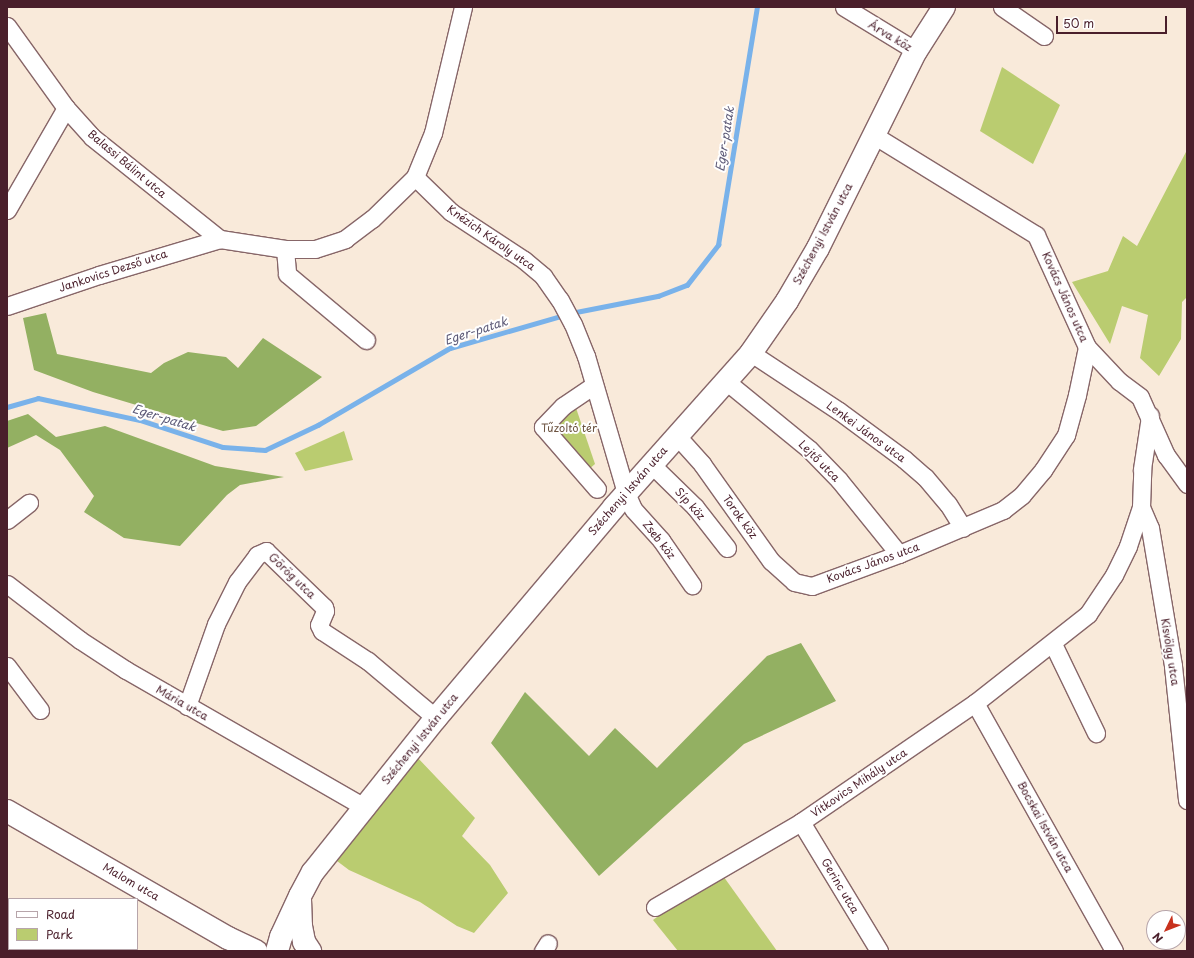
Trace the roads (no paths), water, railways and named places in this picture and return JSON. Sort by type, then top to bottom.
[{"type":"street","points":[[415,177],[433,133],[463,7]]},
{"type":"street","name":"Széchenyi István utca","points":[[277,951],[281,937],[313,872],[366,808],[436,718],[651,464],[727,382],[751,353],[787,301],[818,248],[916,51],[944,7]]},
{"type":"street","points":[[1002,7],[1044,36]]},
{"type":"street","name":"Árva köz","points":[[846,8],[916,51]]},
{"type":"street","name":"Balassi Bálint utca","points":[[7,26],[66,108],[92,138],[220,239],[285,249],[315,250],[345,239],[372,219],[415,177]]},
{"type":"street","points":[[7,210],[66,108]]},
{"type":"street","name":"Kovács János utca","points":[[812,586],[899,554],[963,528],[1003,510],[1022,495],[1043,470],[1066,436],[1078,395],[1087,347],[1036,235],[875,136]]},
{"type":"street","name":"Knézich Károly utca","points":[[415,177],[451,212],[516,255],[538,272],[560,300],[573,324],[586,356],[626,493]]},
{"type":"street","name":"Jankovics Dezső utca","points":[[7,306],[99,275],[220,239]]},
{"type":"street","points":[[285,249],[287,274],[366,340]]},
{"type":"street","points":[[1087,347],[1119,380],[1140,397],[1150,416],[1166,455],[1187,484]]},
{"type":"street","name":"Lenkei János utca","points":[[751,353],[839,411],[904,459],[925,477],[948,504],[963,528]]},
{"type":"street","name":"Lejtő utca","points":[[727,382],[809,448],[839,480],[899,554]]},
{"type":"street","points":[[594,385],[563,406],[543,427],[597,489]]},
{"type":"street","name":"Vitkovics Mihály utca","points":[[655,907],[801,822],[975,703],[1053,644],[1088,614],[1099,599],[1128,546],[1141,507],[1142,469],[1150,416]]},
{"type":"street","name":"Torok köz","points":[[677,436],[702,464],[772,561],[794,582],[812,586]]},
{"type":"street","name":"Síp köz","points":[[651,464],[695,507],[727,548]]},
{"type":"street","name":"Zseb köz","points":[[626,493],[633,508],[661,540],[692,585]]},
{"type":"street","points":[[7,520],[29,504]]},
{"type":"street","name":"Kisvölgy utca","points":[[1141,507],[1150,528],[1173,666],[1187,800]]},
{"type":"street","name":"Görög utca","points":[[187,706],[216,624],[237,582],[257,555],[266,551],[324,607],[325,611],[320,625],[322,631],[368,661],[436,718]]},
{"type":"street","name":"Mária utca","points":[[7,584],[80,640],[126,670],[366,808]]},
{"type":"street","points":[[1053,644],[1096,733]]},
{"type":"street","points":[[7,666],[40,710]]},
{"type":"street","name":"Bocskai István utca","points":[[975,703],[1114,951]]},
{"type":"street","name":"Malom utca","points":[[9,815],[231,944],[256,951]]},
{"type":"street","name":"Gerinc utca","points":[[801,822],[879,951]]},
{"type":"street","points":[[300,896],[301,926],[304,942],[310,951]]},
{"type":"waterway","name":"Eger-patak","points":[[571,313],[658,296],[687,285],[718,245],[757,7]]},
{"type":"waterway","name":"Eger-patak","points":[[7,407],[38,398],[140,420],[223,447],[265,450],[318,425],[450,348],[564,315]]},
{"type":"park label","name":"Tűzoltó tér","points":[[569,428]]}]
